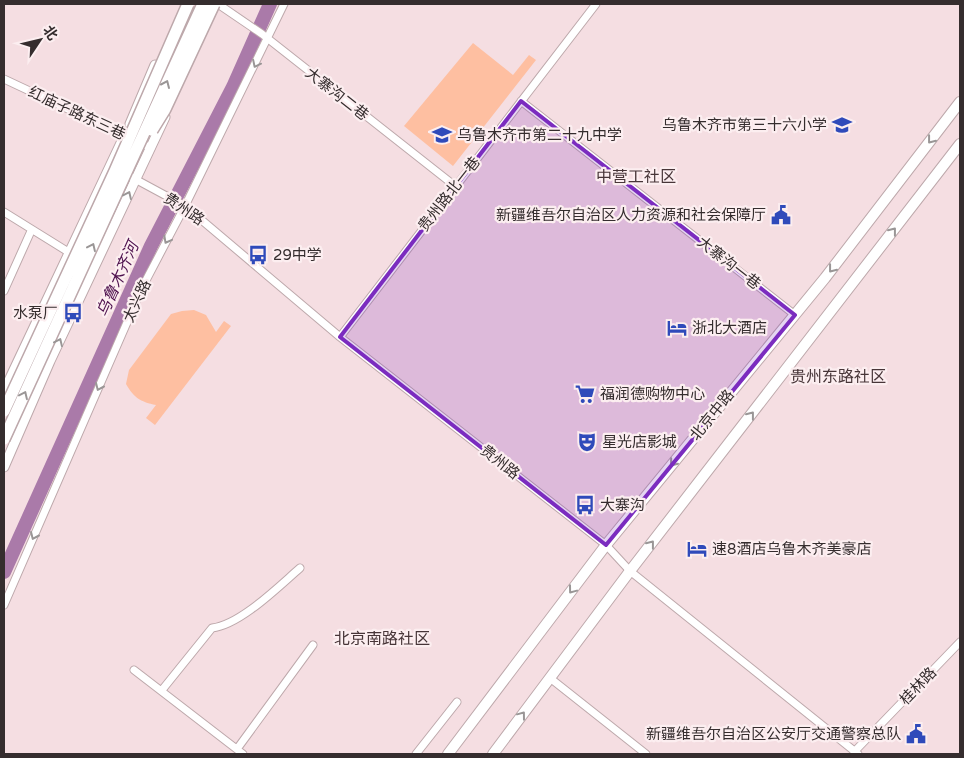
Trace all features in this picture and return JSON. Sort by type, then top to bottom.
[{"type":"highway","points":[[177,27],[184,4]]},
{"type":"highway","points":[[4,411],[115,171],[188,4]]},
{"type":"highway","points":[[4,439],[202,4]]},
{"type":"highway","points":[[139,144],[149,135],[165,109],[216,4]]},
{"type":"main road","points":[[4,392],[125,136],[184,4]]},
{"type":"main road","points":[[4,467],[50,360],[151,148],[216,4]]},
{"type":"main road","name":"北京中路","points":[[448,754],[606,545],[795,315],[960,102]]},
{"type":"main road","name":"北京中路","points":[[492,754],[630,571],[960,144]]},
{"type":"street","name":"大寨沟二巷","points":[[216,4],[262,34],[455,186]]},
{"type":"street","name":"太兴路","points":[[4,605],[142,288],[284,4]]},
{"type":"street","name":"贵州路北一巷","points":[[340,337],[596,4]]},
{"type":"street","name":"红庙子路东三巷","points":[[4,78],[151,148]]},
{"type":"street","name":"大寨沟一巷","points":[[521,101],[795,315]]},
{"type":"street","name":"贵州路","points":[[110,166],[184,205],[340,337],[606,545],[630,571],[856,753]]},
{"type":"street","points":[[4,212],[31,231],[70,253]]},
{"type":"street","points":[[4,291],[31,231]]},
{"type":"street","points":[[162,690],[212,628],[223,627],[239,617],[300,568]]},
{"type":"street","name":"桂林路","points":[[856,753],[960,642]]},
{"type":"street","points":[[134,670],[240,752],[313,645]]},
{"type":"street","points":[[550,678],[646,754]]},
{"type":"street","points":[[416,754],[457,702]]},
{"type":"highlighted area","points":[[521,101],[795,315],[606,545],[340,337]]},
{"type":"shaded area","points":[[473,43],[513,75],[529,55],[536,60],[453,166],[404,126]]},
{"type":"shaded area","points":[[194,310],[206,315],[216,332],[224,321],[231,326],[155,425],[146,418],[156,405],[142,401],[132,393],[126,384],[129,370],[171,314]]},
{"type":"waterway","name":"乌鲁木齐河","points":[[4,572],[151,246],[233,87],[270,4]]},
{"type":"place","name":"乌鲁木齐市第三十六小学","points":[[842,125]]},
{"type":"place","name":"乌鲁木齐市第二十九中学","points":[[442,135]]},
{"type":"place","name":"新疆维吾尔自治区人力资源和社会保障厅","points":[[781,215]]},
{"type":"place","name":"29中学","points":[[258,255]]},
{"type":"place","name":"水泵厂","points":[[73,313]]},
{"type":"place","name":"浙北大酒店","points":[[677,328]]},
{"type":"place","name":"福润德购物中心","points":[[585,394]]},
{"type":"place","name":"星光店影城","points":[[587,442]]},
{"type":"place","name":"大寨沟","points":[[585,505]]},
{"type":"place","name":"速8酒店乌鲁木齐美豪店","points":[[697,549]]},
{"type":"place","name":"新疆维吾尔自治区公安厅交通警察总队","points":[[916,734]]},
{"type":"district","name":"中营工社区","points":[[636,176]]},
{"type":"district","name":"贵州东路社区","points":[[838,376]]},
{"type":"district","name":"北京南路社区","points":[[382,638]]}]
